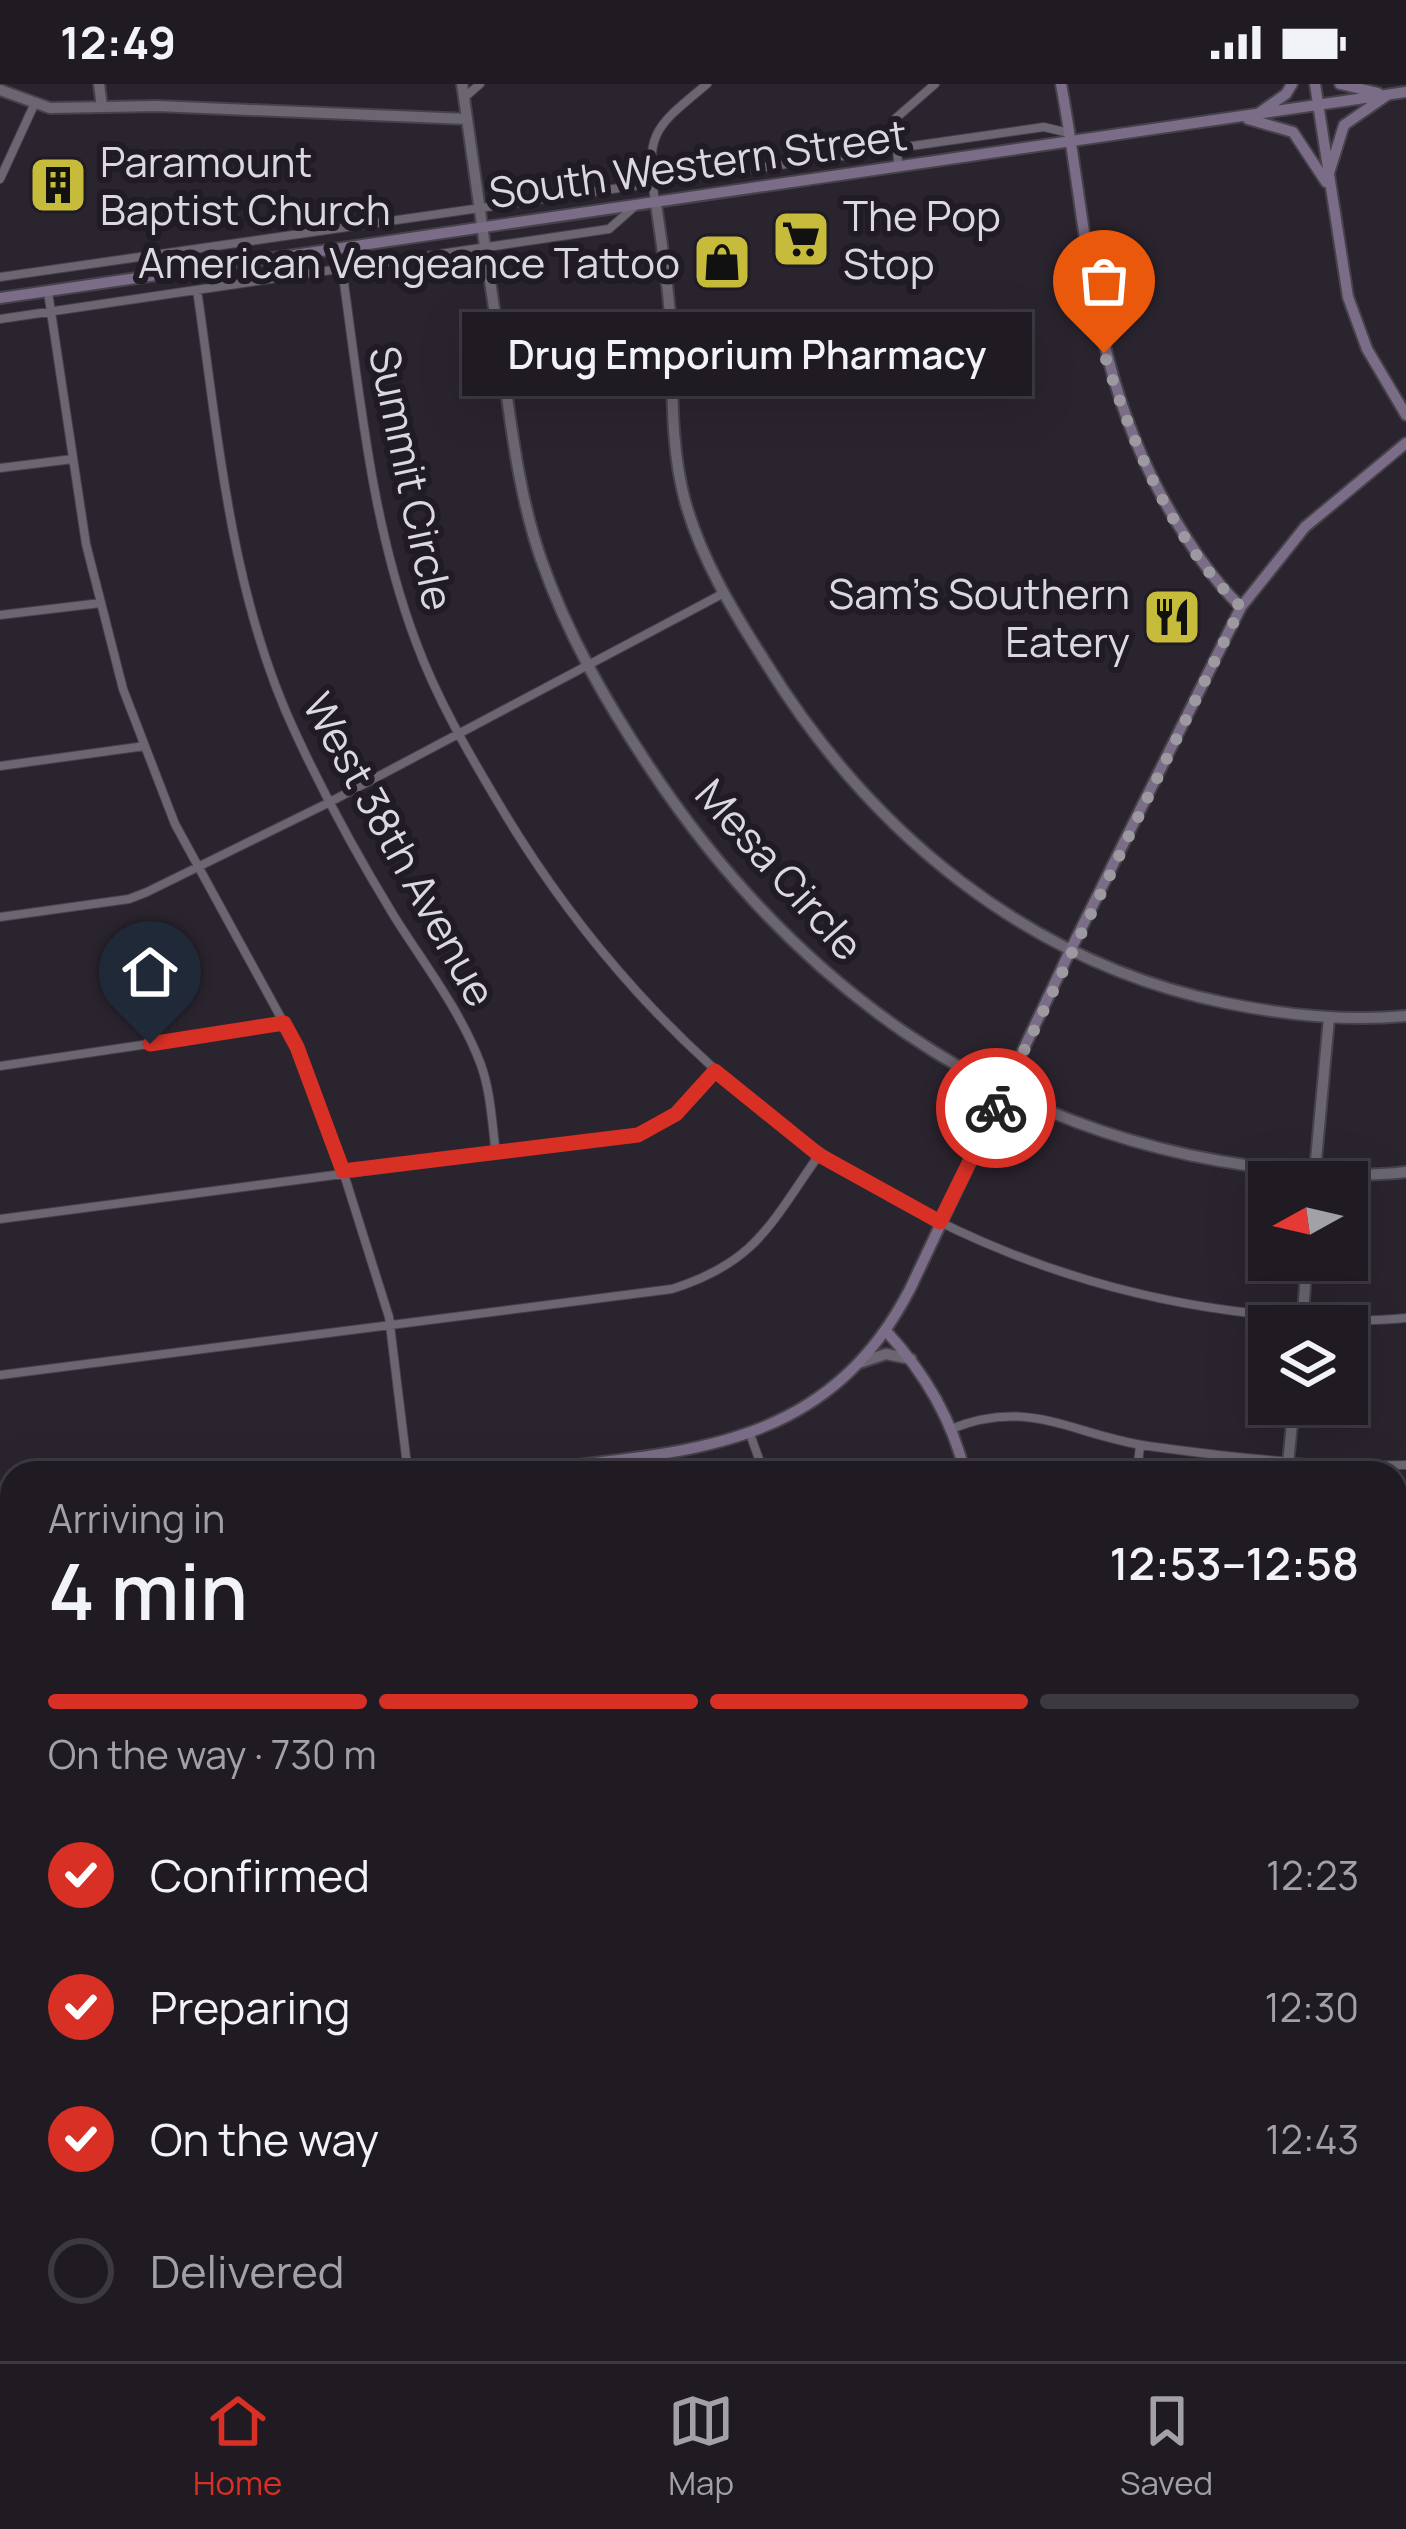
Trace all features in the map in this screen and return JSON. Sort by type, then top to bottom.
[{"type":"main road","points":[[1061,84],[1098,325],[1125,416],[1176,521],[1210,572],[1241,607]]},
{"type":"main road","points":[[1249,117],[1270,107],[1292,84]]},
{"type":"main road","points":[[1315,84],[1351,308],[1367,349],[1406,415]]},
{"type":"main road","points":[[1340,84],[1387,95]]},
{"type":"main road","name":"South Western Street","points":[[0,298],[1406,92]]},
{"type":"main road","points":[[1329,183],[1345,124],[1387,95]]},
{"type":"main road","points":[[1249,117],[1293,132],[1329,183]]},
{"type":"main road","points":[[626,1461],[718,1445],[750,1434],[816,1400],[859,1363],[886,1331],[1241,607],[1305,527],[1406,443]]},
{"type":"main road","points":[[886,1331],[911,1359],[951,1429],[961,1461]]},
{"type":"street","points":[[99,84],[102,107]]},
{"type":"street","name":"Mesa Circle","points":[[462,84],[523,498],[556,600],[610,709],[681,815],[758,907],[838,984],[915,1042],[1065,1118],[1150,1145],[1248,1166]]},
{"type":"street","points":[[464,98],[480,84]]},
{"type":"street","points":[[707,84],[658,129],[651,145],[669,303],[679,471],[701,547],[800,714],[878,809],[918,849],[970,892],[1070,951],[1179,993],[1263,1011],[1329,1018],[1406,1016]]},
{"type":"street","points":[[898,168],[896,118],[935,84]]},
{"type":"street","points":[[0,90],[34,105],[69,109],[157,106],[467,119]]},
{"type":"street","points":[[0,178],[34,105]]},
{"type":"street","points":[[0,277],[1044,127],[1070,138]]},
{"type":"street","points":[[0,319],[609,230],[634,207]]},
{"type":"street","name":"Summit Circle","points":[[342,269],[386,549],[416,644],[459,734],[517,834],[568,907],[650,1006],[715,1071],[819,1155],[940,1222],[1028,1260],[1144,1295],[1248,1313]]},
{"type":"street","name":"West 38th Avenue","points":[[197,290],[237,559],[254,623],[293,730],[330,802],[467,1033],[488,1090],[496,1154]]},
{"type":"street","points":[[48,292],[86,544],[123,689],[176,824],[297,1047],[343,1171],[390,1323],[406,1461]]},
{"type":"street","points":[[0,468],[73,459]]},
{"type":"street","points":[[0,916],[130,899],[330,802],[724,592]]},
{"type":"street","points":[[0,615],[101,603]]},
{"type":"street","points":[[0,766],[145,746]]},
{"type":"street","points":[[1316,1161],[1329,1018]]},
{"type":"street","points":[[0,1066],[284,1023]]},
{"type":"street","points":[[0,1219],[638,1135],[676,1114],[715,1071]]},
{"type":"street","points":[[0,1375],[672,1289],[712,1276],[752,1249],[819,1155]]},
{"type":"street","name":"Mesa Circle","points":[[1368,1174],[1406,1172]]},
{"type":"street","name":"Summit Circle","points":[[1368,1319],[1406,1318]]},
{"type":"street","points":[[859,1363],[886,1354],[911,1359]]},
{"type":"street","points":[[951,1429],[977,1418],[1015,1414],[1140,1445],[1239,1461]]},
{"type":"street","points":[[1289,1461],[1292,1425]]},
{"type":"street","points":[[750,1434],[760,1461]]},
{"type":"street","points":[[1138,1461],[1140,1445]]},
{"type":"way so far","points":[[996,1108],[1241,607],[1192,548],[1166,505],[1125,416],[1104,353]]},
{"type":"place","name":"Paramount Baptist Church","points":[[58,185]]},
{"type":"place","name":"The Pop Stop","points":[[801,239]]},
{"type":"place","name":"American Vengeance Tattoo","points":[[722,262]]},
{"type":"place","name":"Drug Emporium Pharmacy","points":[[1104,353]]},
{"type":"place","name":"Sam's Southern Eatery","points":[[1172,617]]},
{"type":"route","points":[[150,1044],[284,1023],[343,1171],[638,1135],[676,1114],[715,1071],[819,1155],[940,1222],[996,1108]]}]
